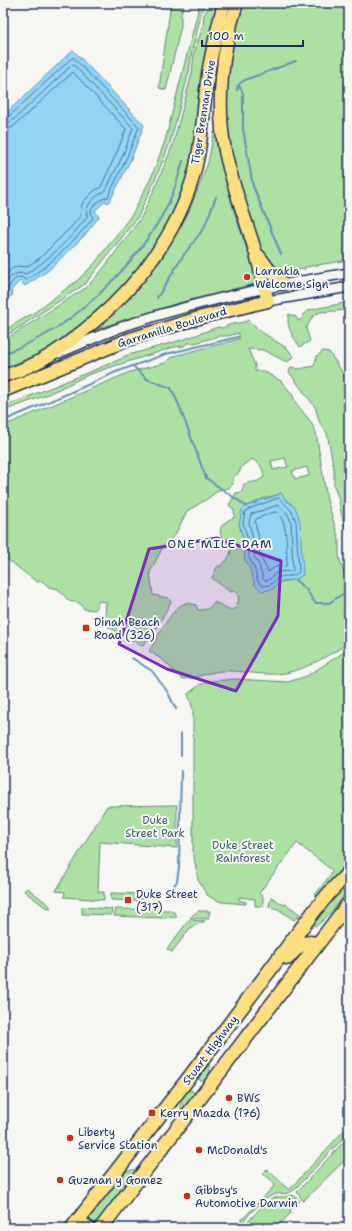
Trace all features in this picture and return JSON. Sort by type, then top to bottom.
[{"type":"highway","name":"Stuart Highway","points":[[79,1225],[298,933],[326,897],[349,872]]},
{"type":"highway","name":"Stuart Highway","points":[[101,1228],[349,902]]},
{"type":"highway","points":[[298,933],[312,933],[328,920],[340,915]]},
{"type":"highway","points":[[246,1001],[267,983],[295,950],[308,942],[318,944]]},
{"type":"highway","points":[[188,1079],[205,1092]]},
{"type":"main road","name":"Tiger Brennan Drive","points":[[3,376],[47,358],[71,341],[114,305],[150,263],[173,226],[188,193],[198,156],[208,74],[224,3]]},
{"type":"main road","name":"Tiger Brennan Drive","points":[[237,3],[230,26],[223,73],[223,127],[226,152],[233,183],[254,249],[264,302]]},
{"type":"main road","points":[[254,249],[271,272],[283,284]]},
{"type":"main road","name":"Garramilla Boulevard","points":[[3,391],[130,338],[202,317],[264,302]]},
{"type":"street","name":"Garramilla Boulevard","points":[[47,358],[131,324],[201,303],[283,284],[349,273]]},
{"type":"street","name":"Garramilla Boulevard","points":[[264,302],[349,287]]},
{"type":"highlighted area","points":[[217,538],[281,561],[278,616],[236,691],[167,669],[119,644],[149,549]]},
{"type":"green space","points":[[171,3],[184,3],[181,14],[181,26],[166,90],[159,88]]},
{"type":"green space","points":[[200,3],[204,3],[192,52],[189,72],[170,143],[138,217],[85,284],[3,338],[3,331],[35,312],[78,280],[95,263],[133,213],[151,178],[165,141]]},
{"type":"green space","points":[[208,3],[218,3],[198,98],[199,107],[196,124],[194,155],[177,208],[147,260],[101,310],[56,344],[42,352],[3,369],[3,341],[87,287],[103,269],[141,218],[173,144],[192,73],[194,53],[203,26],[204,15],[208,8]]},
{"type":"green space","points":[[244,3],[349,3],[349,260],[305,267],[305,269],[275,273],[263,255],[238,190],[227,127],[226,89],[232,53],[231,45],[235,21],[240,16]]},
{"type":"green space","points":[[214,132],[217,132],[223,168],[233,208],[258,283],[178,303],[97,329],[125,302],[161,260],[189,211],[208,163]]},
{"type":"green space","points":[[349,302],[349,310],[320,312],[313,316],[306,328],[310,341],[300,347],[289,328],[289,314],[296,317],[298,321],[304,318],[302,315],[309,310]]},
{"type":"green space","points":[[249,320],[260,331],[288,349],[294,357],[287,362],[263,350],[248,349],[255,365],[255,371],[263,371],[281,381],[292,394],[296,403],[310,421],[316,432],[327,500],[339,539],[339,556],[349,585],[349,643],[310,665],[289,672],[267,674],[221,671],[182,679],[164,661],[149,651],[170,616],[181,605],[186,603],[196,605],[198,610],[203,610],[208,609],[214,602],[231,610],[236,608],[238,603],[238,595],[235,591],[230,592],[212,578],[217,567],[227,560],[231,552],[231,549],[226,544],[220,531],[224,523],[235,517],[234,510],[229,505],[236,493],[242,492],[244,484],[258,481],[264,477],[261,466],[252,459],[242,466],[239,473],[233,477],[233,484],[229,488],[219,490],[187,511],[175,535],[164,545],[150,572],[153,595],[168,598],[171,602],[153,634],[142,646],[100,622],[105,616],[106,602],[99,601],[95,610],[84,609],[80,603],[69,601],[58,589],[49,587],[42,581],[37,582],[3,556],[3,426],[130,372],[165,363],[174,356],[239,339],[239,333],[228,336],[219,336],[195,343],[187,343],[184,346],[174,347],[90,374],[44,396],[3,411],[3,407],[121,359],[125,356],[185,339],[218,327],[223,328],[228,325]],"holes":[[[285,458],[288,467],[273,470],[271,461]],[[307,467],[309,476],[295,479],[292,471]],[[281,493],[295,508],[295,580],[255,585],[250,568],[245,559],[244,541],[239,524],[246,506]]]},
{"type":"green space","points":[[323,351],[329,352],[349,385],[349,531],[346,529],[342,517],[339,500],[334,486],[334,469],[327,433],[320,423],[315,407],[289,372],[291,367],[299,369],[314,366],[317,356]]},
{"type":"green space","name":"Duke Street Rainforest","points":[[349,649],[349,864],[325,886],[317,896],[315,895],[333,871],[297,843],[259,893],[263,897],[263,906],[255,906],[255,899],[239,897],[239,900],[246,902],[246,904],[222,902],[214,899],[207,895],[198,880],[193,851],[193,709],[188,694],[199,685],[211,681],[236,679],[288,682],[307,676]]},
{"type":"green space","name":"Duke Street Park","points":[[177,805],[177,848],[100,842],[98,892],[104,892],[104,900],[64,897],[65,892],[56,891],[107,806]]},
{"type":"green space","points":[[349,878],[348,891],[329,915],[315,926],[313,922]]},
{"type":"green space","points":[[27,888],[51,908],[45,907],[24,891]]},
{"type":"green space","points":[[111,893],[143,894],[142,901],[111,900]]},
{"type":"green space","points":[[271,897],[284,905],[286,904],[301,915],[294,920],[278,909],[269,907]]},
{"type":"green space","points":[[82,907],[112,909],[111,915],[82,914]]},
{"type":"green space","points":[[116,909],[170,910],[175,913],[177,917],[164,918],[114,916]]},
{"type":"green space","points":[[199,911],[210,911],[208,919],[190,918]]},
{"type":"green space","points":[[189,920],[205,921],[190,928],[172,952],[167,949]]},
{"type":"green space","points":[[207,1062],[209,1062],[210,1077],[203,1082],[198,1079],[198,1074]]},
{"type":"green space","points":[[189,1089],[194,1092],[194,1099],[183,1113],[181,1112],[181,1097],[186,1090]]},
{"type":"green space","points":[[349,1125],[349,1132],[294,1190],[288,1193],[276,1194],[268,1197],[237,1228],[234,1228],[275,1185],[269,1178],[262,1174],[267,1169],[289,1190]]},
{"type":"green space","points":[[349,1136],[349,1156],[303,1201],[297,1192]]},
{"type":"green space","points":[[139,1168],[98,1222],[92,1224],[89,1221],[90,1216],[121,1175],[125,1172]]},
{"type":"green space","points":[[293,1195],[300,1201],[290,1210],[291,1213],[276,1228],[242,1228],[262,1207],[274,1198]]},
{"type":"water","points":[[73,50],[144,125],[131,159],[111,199],[108,203],[105,201],[95,211],[99,217],[84,236],[49,270],[25,286],[20,281],[11,290],[13,295],[3,300],[3,116]]},
{"type":"water","name":"ONE MILE DAM","points":[[281,493],[286,500],[295,507],[300,521],[303,575],[295,580],[281,581],[273,589],[262,591],[255,585],[250,568],[245,559],[244,541],[239,524],[242,510],[246,506]]},
{"type":"waterway","points":[[237,90],[240,83],[245,80],[296,61]]},
{"type":"waterway","points":[[237,86],[241,88],[243,94],[243,129],[253,186],[281,254]]},
{"type":"waterway","points":[[3,354],[30,343],[55,329],[86,306],[116,277],[143,245],[164,212],[173,194],[183,161]]},
{"type":"waterway","points":[[157,298],[183,256],[204,228],[216,197]]},
{"type":"waterway","points":[[3,421],[116,372],[166,354],[238,337]]},
{"type":"waterway","points":[[133,366],[147,379],[171,388],[179,405],[206,478],[246,506]]},
{"type":"waterway","points":[[295,580],[306,589],[315,603],[329,603],[349,590]]},
{"type":"waterway","points":[[132,658],[152,671],[167,691],[176,709]]},
{"type":"waterway","points":[[181,733],[181,755]]},
{"type":"waterway","points":[[171,890],[177,881],[179,868],[181,771]]},
{"type":"place","name":"Larrakia Welcome Sign","points":[[247,277]]},
{"type":"place","name":"Dinah Beach Road (326)","points":[[86,628]]},
{"type":"place","name":"Duke Street (317)","points":[[128,900]]},
{"type":"place","name":"BWS","points":[[229,1098]]},
{"type":"place","name":"Kerry Mazda (176)","points":[[152,1113]]},
{"type":"place","name":"Liberty Service Station","points":[[70,1138]]},
{"type":"place","name":"McDonald's","points":[[199,1150]]},
{"type":"place","name":"Guzman y Gomez","points":[[60,1180]]},
{"type":"place","name":"Gibbsy's Automotive Darwin","points":[[187,1196]]},
{"type":"district","name":"ONE MILE DAM","points":[[220,544]]}]
